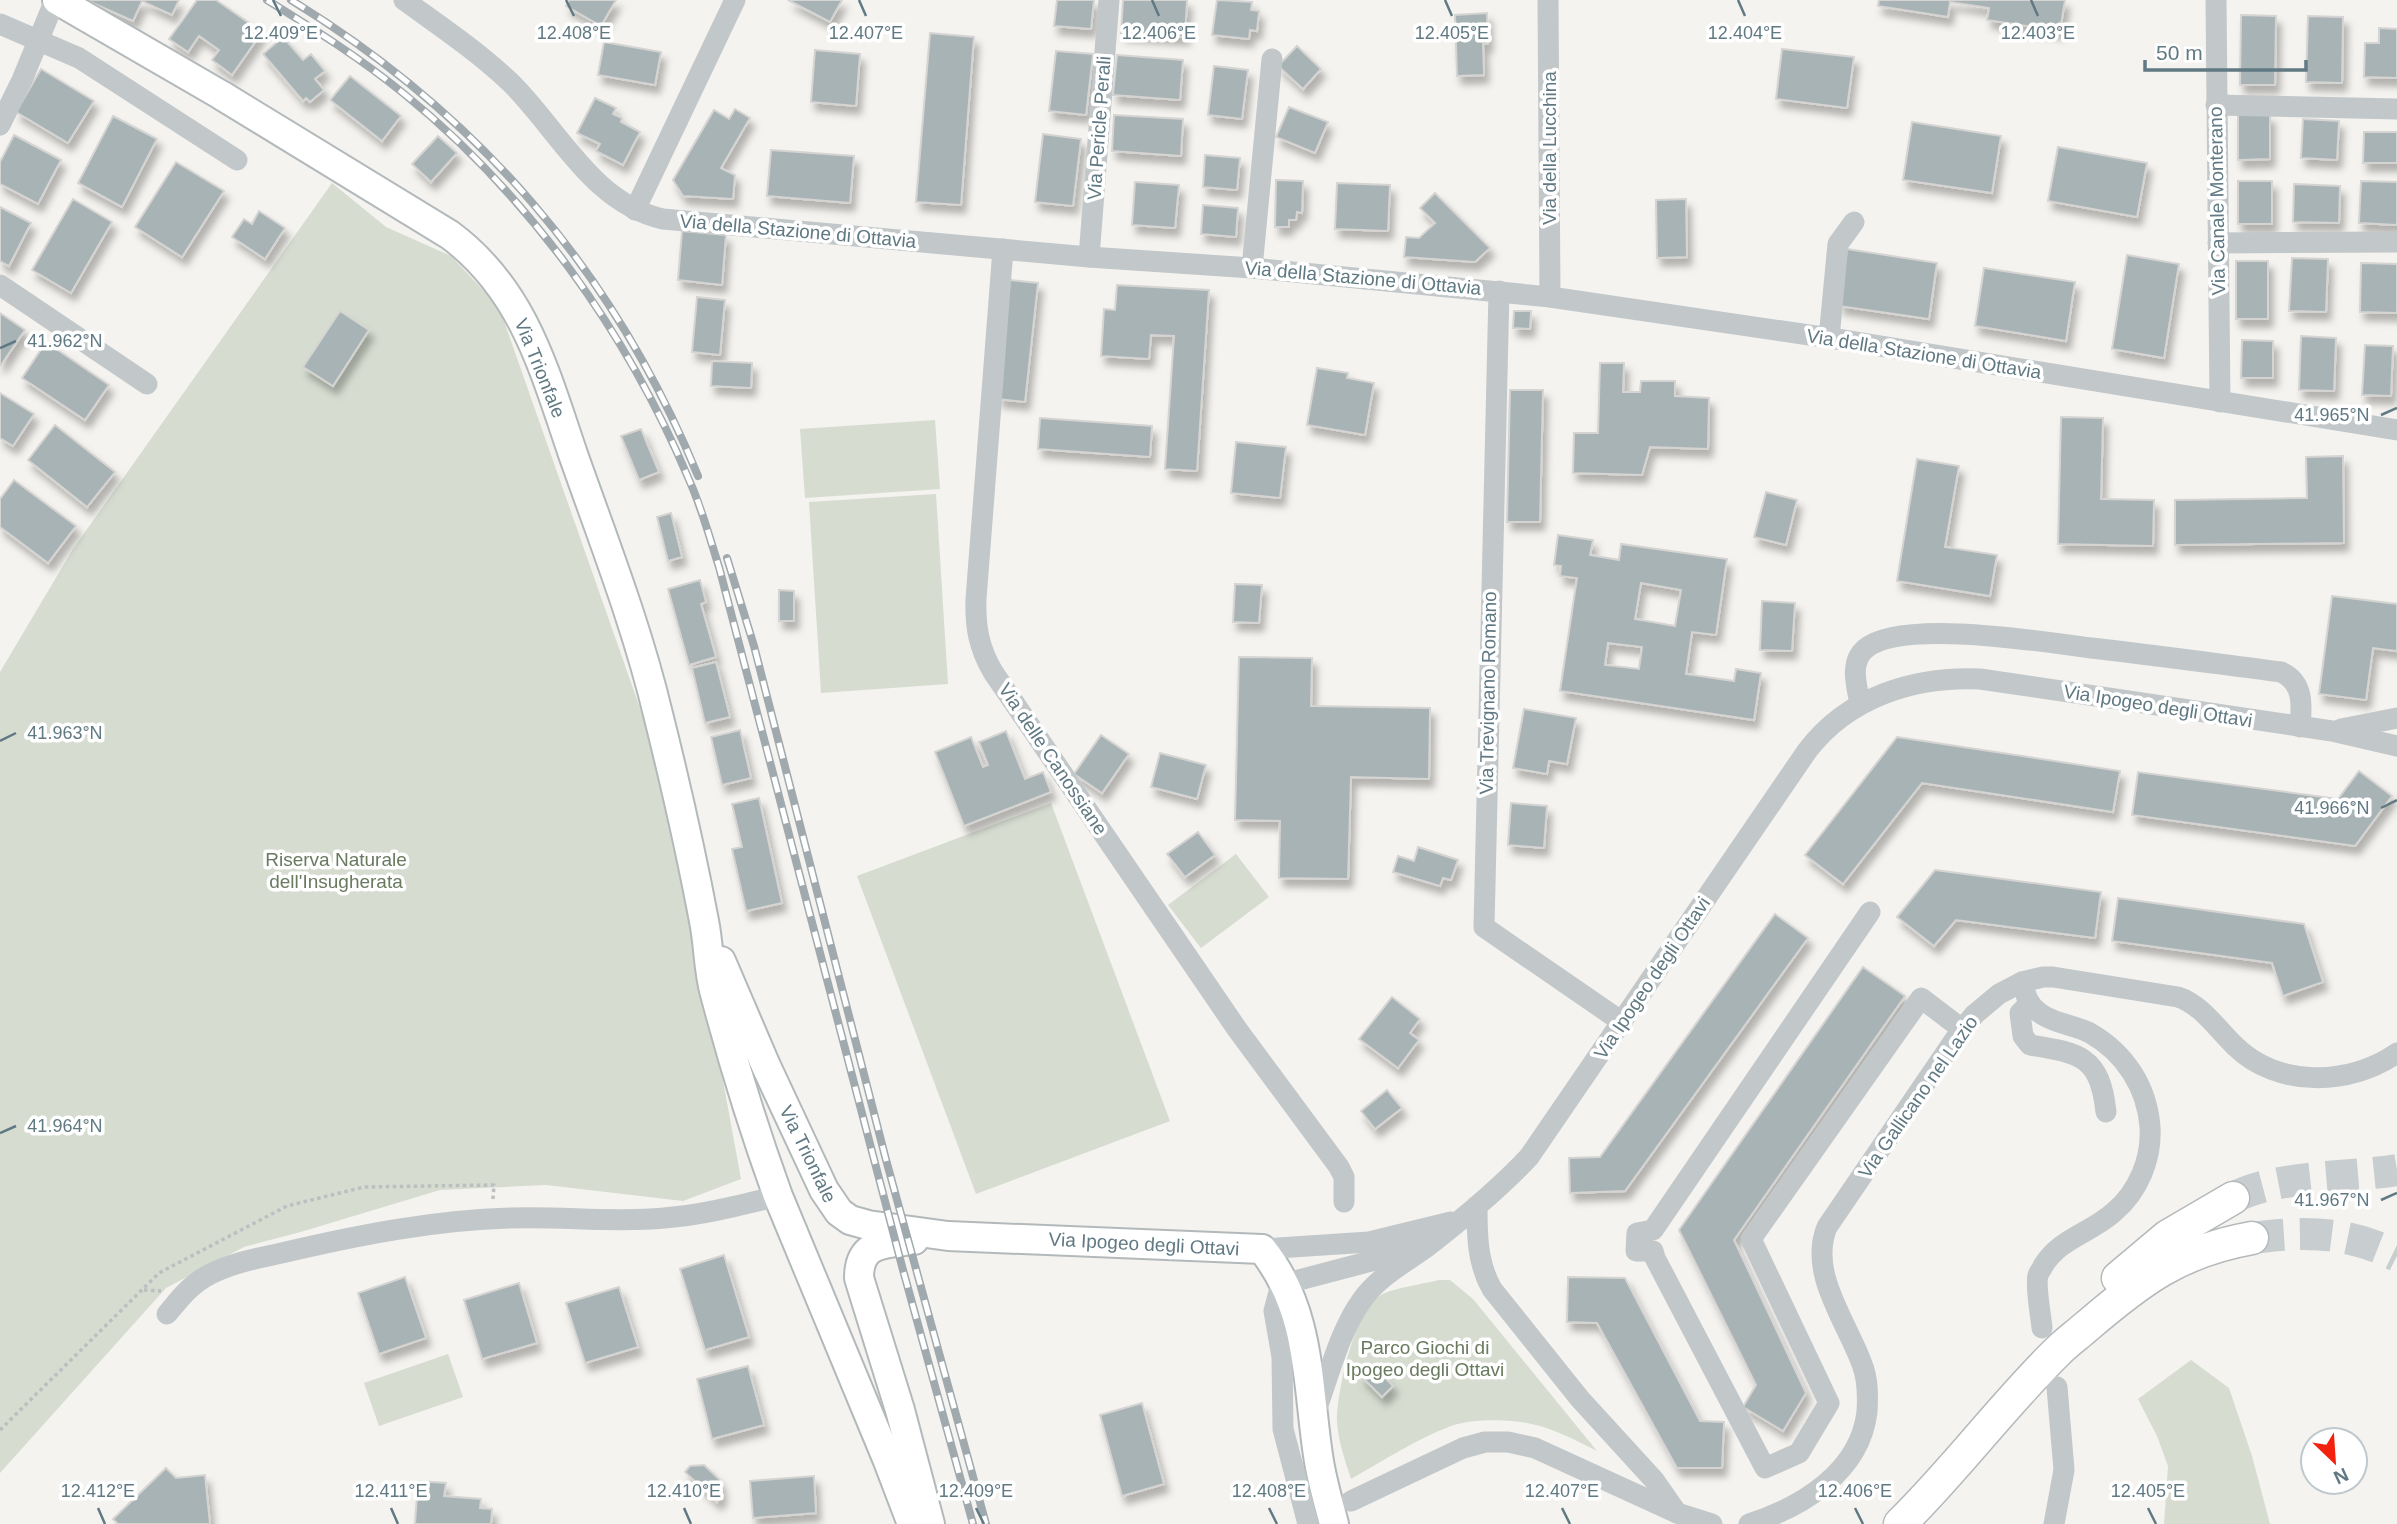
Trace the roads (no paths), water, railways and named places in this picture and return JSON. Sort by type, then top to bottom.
[{"type":"highway","points":[[1900,1524],[2051,1339],[2076,1321],[2133,1264],[2188,1223],[2233,1198]]},
{"type":"highway","points":[[2051,1339],[2160,1269],[2206,1250],[2252,1238]]},
{"type":"main road","name":"Via Trionfale","points":[[56,0],[221,94],[450,235],[477,257],[507,293],[526,325],[634,630],[658,711],[705,923],[715,995],[778,1196],[912,1524]]},
{"type":"main road","name":"Via Trionfale","points":[[705,923],[766,1066],[824,1190],[836,1209],[856,1222],[947,1236]]},
{"type":"main road","name":"Via Ipogeo degli Ottavi","points":[[947,1236],[1262,1250]]},
{"type":"main road","points":[[930,1524],[900,1410],[861,1290],[859,1273],[862,1256],[874,1247],[947,1236]]},
{"type":"main road","points":[[1262,1250],[1287,1285],[1302,1335],[1318,1458],[1334,1524]]},
{"type":"street","points":[[0,125],[56,0]]},
{"type":"street","name":"Via della Stazione di Ottavia","points":[[404,0],[496,70],[525,98],[592,176],[621,202],[635,210],[663,219],[1089,257],[1252,268],[1550,297],[1829,338],[2397,430]]},
{"type":"street","points":[[635,210],[735,0]]},
{"type":"street","name":"Via Pericle Perali","points":[[1089,257],[1109,0]]},
{"type":"street","name":"Via della Lucchina","points":[[1548,0],[1550,297]]},
{"type":"street","name":"Via Canale Monterano","points":[[2216,0],[2220,402]]},
{"type":"street","points":[[0,23],[60,48],[110,76],[237,160]]},
{"type":"street","points":[[1252,268],[1272,59]]},
{"type":"street","points":[[2216,105],[2397,109]]},
{"type":"street","points":[[1829,338],[1838,244],[1854,222]]},
{"type":"street","points":[[2218,243],[2397,242]]},
{"type":"street","name":"Via delle Canossiane","points":[[1003,249],[976,599],[975,622],[980,645],[993,672],[1237,1029],[1339,1167],[1344,1177],[1344,1202]]},
{"type":"street","points":[[0,285],[147,384]]},
{"type":"street","name":"Via Trevignano Romano","points":[[1499,291],[1484,927],[1622,1022]]},
{"type":"street","points":[[1860,704],[1856,664],[1862,651],[1869,645],[1897,636],[1976,635],[2281,672],[2289,677],[2300,693],[2300,727]]},
{"type":"street","name":"Via Ipogeo degli Ottavi","points":[[1262,1250],[1369,1242],[1460,1220],[1477,1206],[1529,1157],[1807,751],[1832,723],[1860,704],[1917,683],[1980,679],[2332,731],[2397,746]]},
{"type":"street","name":"Via Ipogeo degli Ottavi","points":[[2332,731],[2397,718]]},
{"type":"street","points":[[1870,912],[1653,1230],[1637,1233],[1636,1251],[1653,1251],[1765,1468],[1799,1453],[1829,1403],[1751,1239],[1921,998],[1962,1029]]},
{"type":"street","name":"Via Gallicano nel Lazio","points":[[1749,1524],[1773,1514],[1830,1481],[1856,1450],[1866,1417],[1868,1385],[1863,1366],[1825,1276],[1822,1261],[1824,1235],[1962,1029],[1987,1003],[2022,982],[2053,977],[2184,999],[2196,1006],[2245,1055],[2290,1075],[2316,1079],[2343,1076],[2378,1065],[2397,1053]]},
{"type":"street","points":[[2022,982],[2030,1003],[2049,1019],[2089,1032],[2118,1052],[2135,1077],[2147,1103],[2150,1130],[2148,1158],[2134,1190],[2113,1213],[2050,1254],[2038,1275],[2051,1339]]},
{"type":"street","points":[[2030,1003],[2020,1013],[2023,1036],[2030,1045],[2067,1051],[2092,1065],[2104,1093],[2106,1112]]},
{"type":"street","points":[[167,1314],[192,1286],[220,1270],[364,1235],[484,1219],[666,1218],[714,1211],[778,1196]]},
{"type":"street","points":[[1477,1206],[1480,1256],[1486,1279],[1492,1289],[1580,1399],[1654,1480],[1677,1513]]},
{"type":"street","points":[[1308,1524],[1285,1440],[1282,1357],[1274,1304],[1279,1292],[1287,1285],[1388,1255],[1460,1220]]},
{"type":"street","points":[[1314,1414],[1344,1335],[1364,1297],[1379,1281],[1460,1220]]},
{"type":"street","points":[[2054,1524],[2064,1470],[2057,1387]]},
{"type":"street","points":[[1351,1501],[1463,1448],[1508,1442],[1535,1448],[1677,1513],[1712,1524]]},
{"type":"tunnel","points":[[2233,1198],[2291,1181],[2397,1170]]},
{"type":"tunnel","points":[[2252,1238],[2290,1234],[2344,1237],[2397,1256]]},
{"type":"railway","points":[[267,0],[387,80],[449,133],[492,176],[533,221],[605,320],[665,426],[694,492],[719,567],[903,1270],[973,1524]]},
{"type":"railway","points":[[291,0],[359,45],[422,94],[480,147],[534,204],[582,266],[625,331],[664,401],[698,476]]},
{"type":"railway","points":[[727,558],[754,646],[885,1156],[986,1524]]},
{"type":"park label","name":"Riserva Naturale dell'Insugherata","points":[[336,870]]},
{"type":"park label","name":"Parco Giochi di Ipogeo degli Ottavi","points":[[1425,1358]]}]
